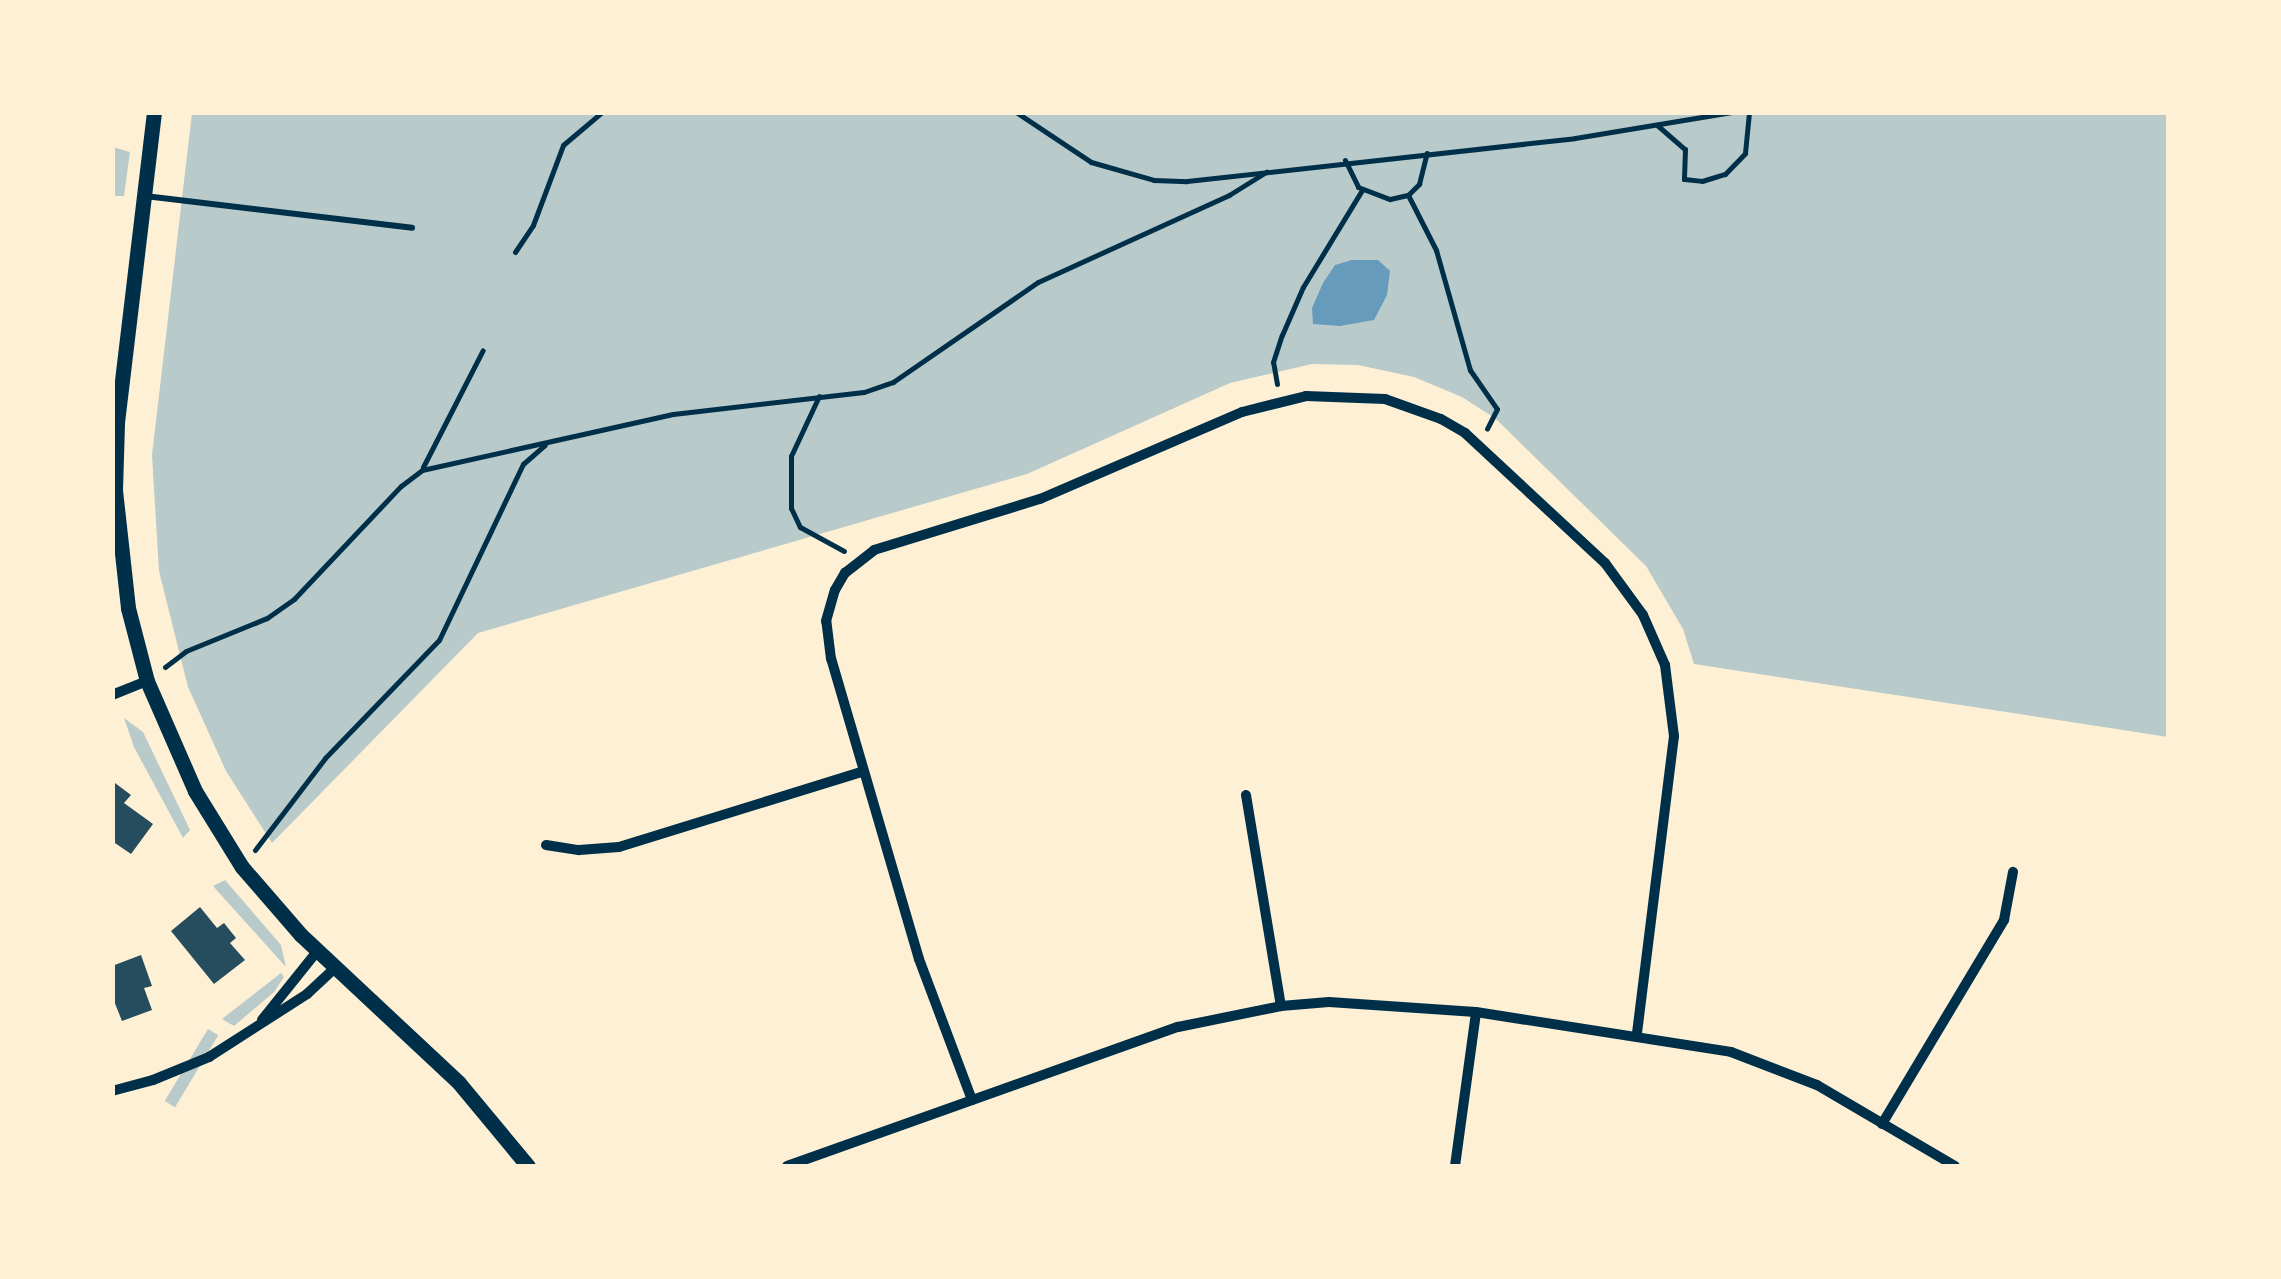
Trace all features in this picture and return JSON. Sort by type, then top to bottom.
[{"type":"street","points":[[154,112],[117,423],[115,490],[128,608],[147,682],[195,791],[242,867],[318,950],[448,1072],[528,1166]]},
{"type":"street","points":[[972,1100],[919,959],[831,660],[826,621],[835,590],[860,559],[892,543],[1078,485],[1242,412],[1280,400],[1332,394],[1385,399],[1441,418],[1480,444],[1626,588],[1644,615],[1665,665],[1674,713],[1673,760],[1636,1035]]},
{"type":"street","points":[[112,695],[147,682]]},
{"type":"street","points":[[546,845],[579,850],[619,848],[862,772]]},
{"type":"street","points":[[1246,794],[1282,1006]]},
{"type":"street","points":[[1882,1124],[2004,920],[2013,872]]},
{"type":"street","points":[[251,1032],[318,950]]},
{"type":"street","points":[[112,1091],[180,1070],[251,1032],[336,967]]},
{"type":"street","points":[[787,1166],[1178,1027],[1282,1006],[1374,1002],[1636,1035],[1760,1061],[1817,1085],[1954,1166]]},
{"type":"street","points":[[1455,1166],[1476,1012]]},
{"type":"lane","points":[[144,196],[412,228]]},
{"type":"path","points":[[514,252],[533,224],[563,145],[602,112]]},
{"type":"path","points":[[1016,112],[1091,162],[1121,172],[1187,181],[1345,160],[1575,138],[1732,112]]},
{"type":"path","points":[[1657,125],[1685,149],[1684,178],[1702,182],[1725,174],[1746,153],[1749,112]]},
{"type":"path","points":[[1345,160],[1362,190],[1390,199],[1408,195],[1428,167],[1428,152]]},
{"type":"path","points":[[422,470],[673,414],[864,392],[893,382],[1038,282],[1229,195],[1266,172]]},
{"type":"path","points":[[1280,400],[1273,362],[1282,335],[1303,287],[1362,190]]},
{"type":"path","points":[[1408,195],[1436,250],[1470,370],[1498,409],[1480,444]]},
{"type":"path","points":[[186,651],[266,618],[294,599],[391,496],[422,470],[483,350]]},
{"type":"path","points":[[819,396],[791,456],[791,508],[800,526],[860,559]]},
{"type":"path","points":[[242,867],[325,758],[439,640],[523,464],[552,441]]},
{"type":"shaded area","points":[[192,113],[2168,113],[2168,737],[1694,664],[1683,629],[1646,566],[1496,419],[1462,397],[1414,377],[1358,365],[1312,364],[1230,383],[1027,474],[478,633],[272,843],[226,771],[188,687],[159,571],[152,455]]},
{"type":"shaded area","points":[[113,147],[130,152],[124,196],[113,196]]},
{"type":"shaded area","points":[[124,718],[143,732],[190,830],[183,838],[134,747]]},
{"type":"shaded area","points":[[225,880],[281,945],[286,967],[213,886]]},
{"type":"shaded area","points":[[281,973],[284,977],[274,992],[234,1026],[222,1019]]},
{"type":"shaded area","points":[[208,1029],[218,1035],[175,1107],[165,1101]]},
{"type":"water","points":[[1352,260],[1378,260],[1390,271],[1387,295],[1374,320],[1340,326],[1313,324],[1312,308],[1323,283],[1335,265]]},
{"type":"building","points":[[115,783],[131,795],[124,803],[153,824],[131,854],[112,841]]},
{"type":"building","points":[[200,907],[217,928],[224,923],[236,938],[230,943],[245,960],[214,984],[171,931]]},
{"type":"building","points":[[141,955],[152,986],[144,988],[152,1010],[122,1021],[112,996],[112,966]]}]
